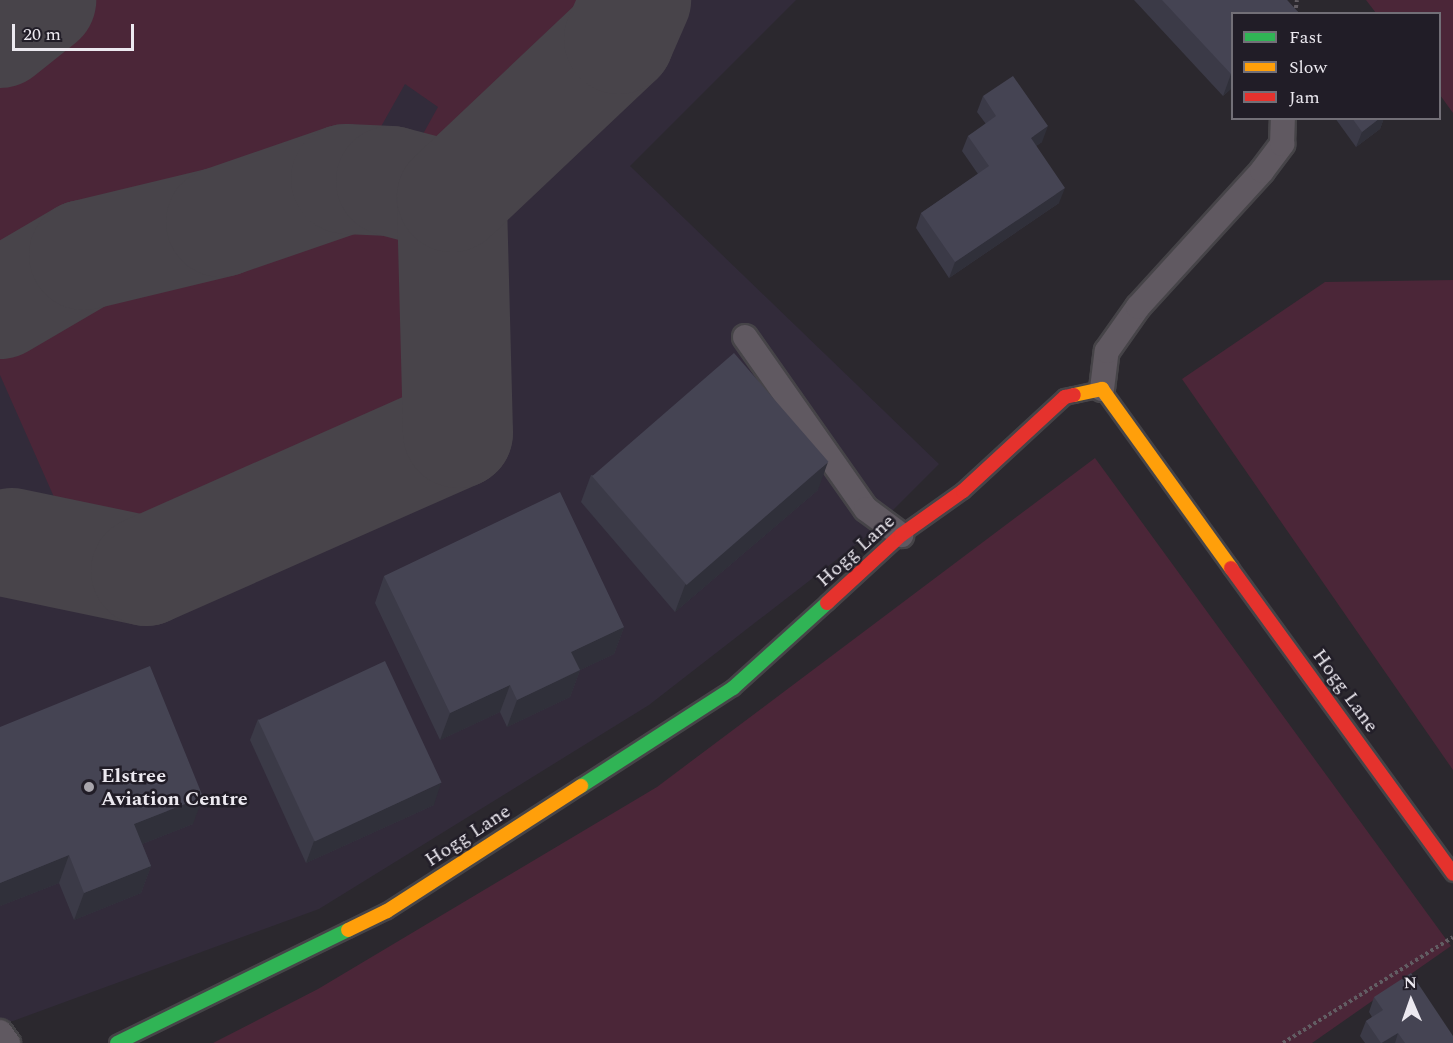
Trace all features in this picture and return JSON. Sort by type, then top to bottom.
[{"type":"street","name":"Hogg Lane","points":[[117,1043],[387,911],[733,688],[901,536],[963,491],[1065,397],[1102,389],[1453,874]]},
{"type":"lane","points":[[1102,389],[1107,351],[1138,307],[1262,171],[1282,144],[1283,120]]},
{"type":"lane","points":[[745,337],[866,509],[901,536]]},
{"type":"lane","points":[[0,1032],[8,1043]]},
{"type":"path","points":[[1283,1043],[1453,937]]},
{"type":"shaded area","points":[[0,0],[796,0],[630,166],[939,464],[867,536],[649,705],[319,909],[13,1021],[0,1022]]},
{"type":"shaded area","points":[[64,0],[602,0],[540,77],[445,163],[424,174],[418,143],[438,107],[405,84],[374,139],[356,154],[238,196],[87,231],[0,288],[0,52]]},
{"type":"shaded area","points":[[1366,0],[1453,0],[1453,113],[1441,96],[1441,12],[1375,12]]},
{"type":"shaded area","points":[[376,203],[399,221],[418,407],[168,522],[54,497],[0,375],[0,331],[104,271],[250,237],[352,204]]},
{"type":"shaded area","points":[[1453,280],[1453,770],[1182,379],[1325,282]]},
{"type":"shaded area","points":[[1095,458],[1451,946],[1312,1043],[213,1043],[318,989],[657,787]]},
{"type":"building","points":[[1162,0],[1287,0],[1298,12],[1231,12],[1231,74]]},
{"type":"building","points":[[1013,76],[1048,126],[1031,138],[1065,188],[955,262],[921,213],[989,166],[968,136],[996,116],[983,96]]},
{"type":"building","points":[[1353,120],[1377,120],[1362,132]]},
{"type":"building","points":[[734,353],[828,462],[687,585],[592,476]]},
{"type":"building","points":[[560,492],[624,627],[571,652],[580,670],[517,700],[510,685],[450,713],[384,576]]},
{"type":"building","points":[[385,661],[442,782],[315,842],[258,720]]},
{"type":"building","name":"Elstree Aviation Centre","points":[[150,666],[203,797],[134,824],[151,866],[84,893],[69,855],[0,883],[0,727]]},
{"type":"building","points":[[1411,973],[1453,1036],[1453,1043],[1405,1043],[1398,1033],[1381,1043],[1366,1021],[1383,1010],[1374,997]]},
{"type":"taxiway","points":[[0,33],[41,0]]},
{"type":"taxiway","points":[[12,543],[146,571],[458,433],[452,197],[619,39],[636,0]]},
{"type":"taxiway","points":[[0,304],[84,255],[221,222],[346,179],[391,181],[452,197]]},
{"type":"traffic: fast","points":[[581,786],[733,688],[827,603]]},
{"type":"traffic: fast","points":[[117,1043],[348,930]]},
{"type":"traffic: slow","points":[[1074,395],[1102,389],[1231,568]]},
{"type":"traffic: slow","points":[[348,930],[387,911],[581,786]]},
{"type":"traffic: jam","points":[[827,603],[901,535],[963,491],[1065,397],[1074,395]]},
{"type":"traffic: jam","points":[[1231,568],[1453,874]]},
{"type":"place","name":"Elstree Aviation Centre","points":[[89,787]]}]
